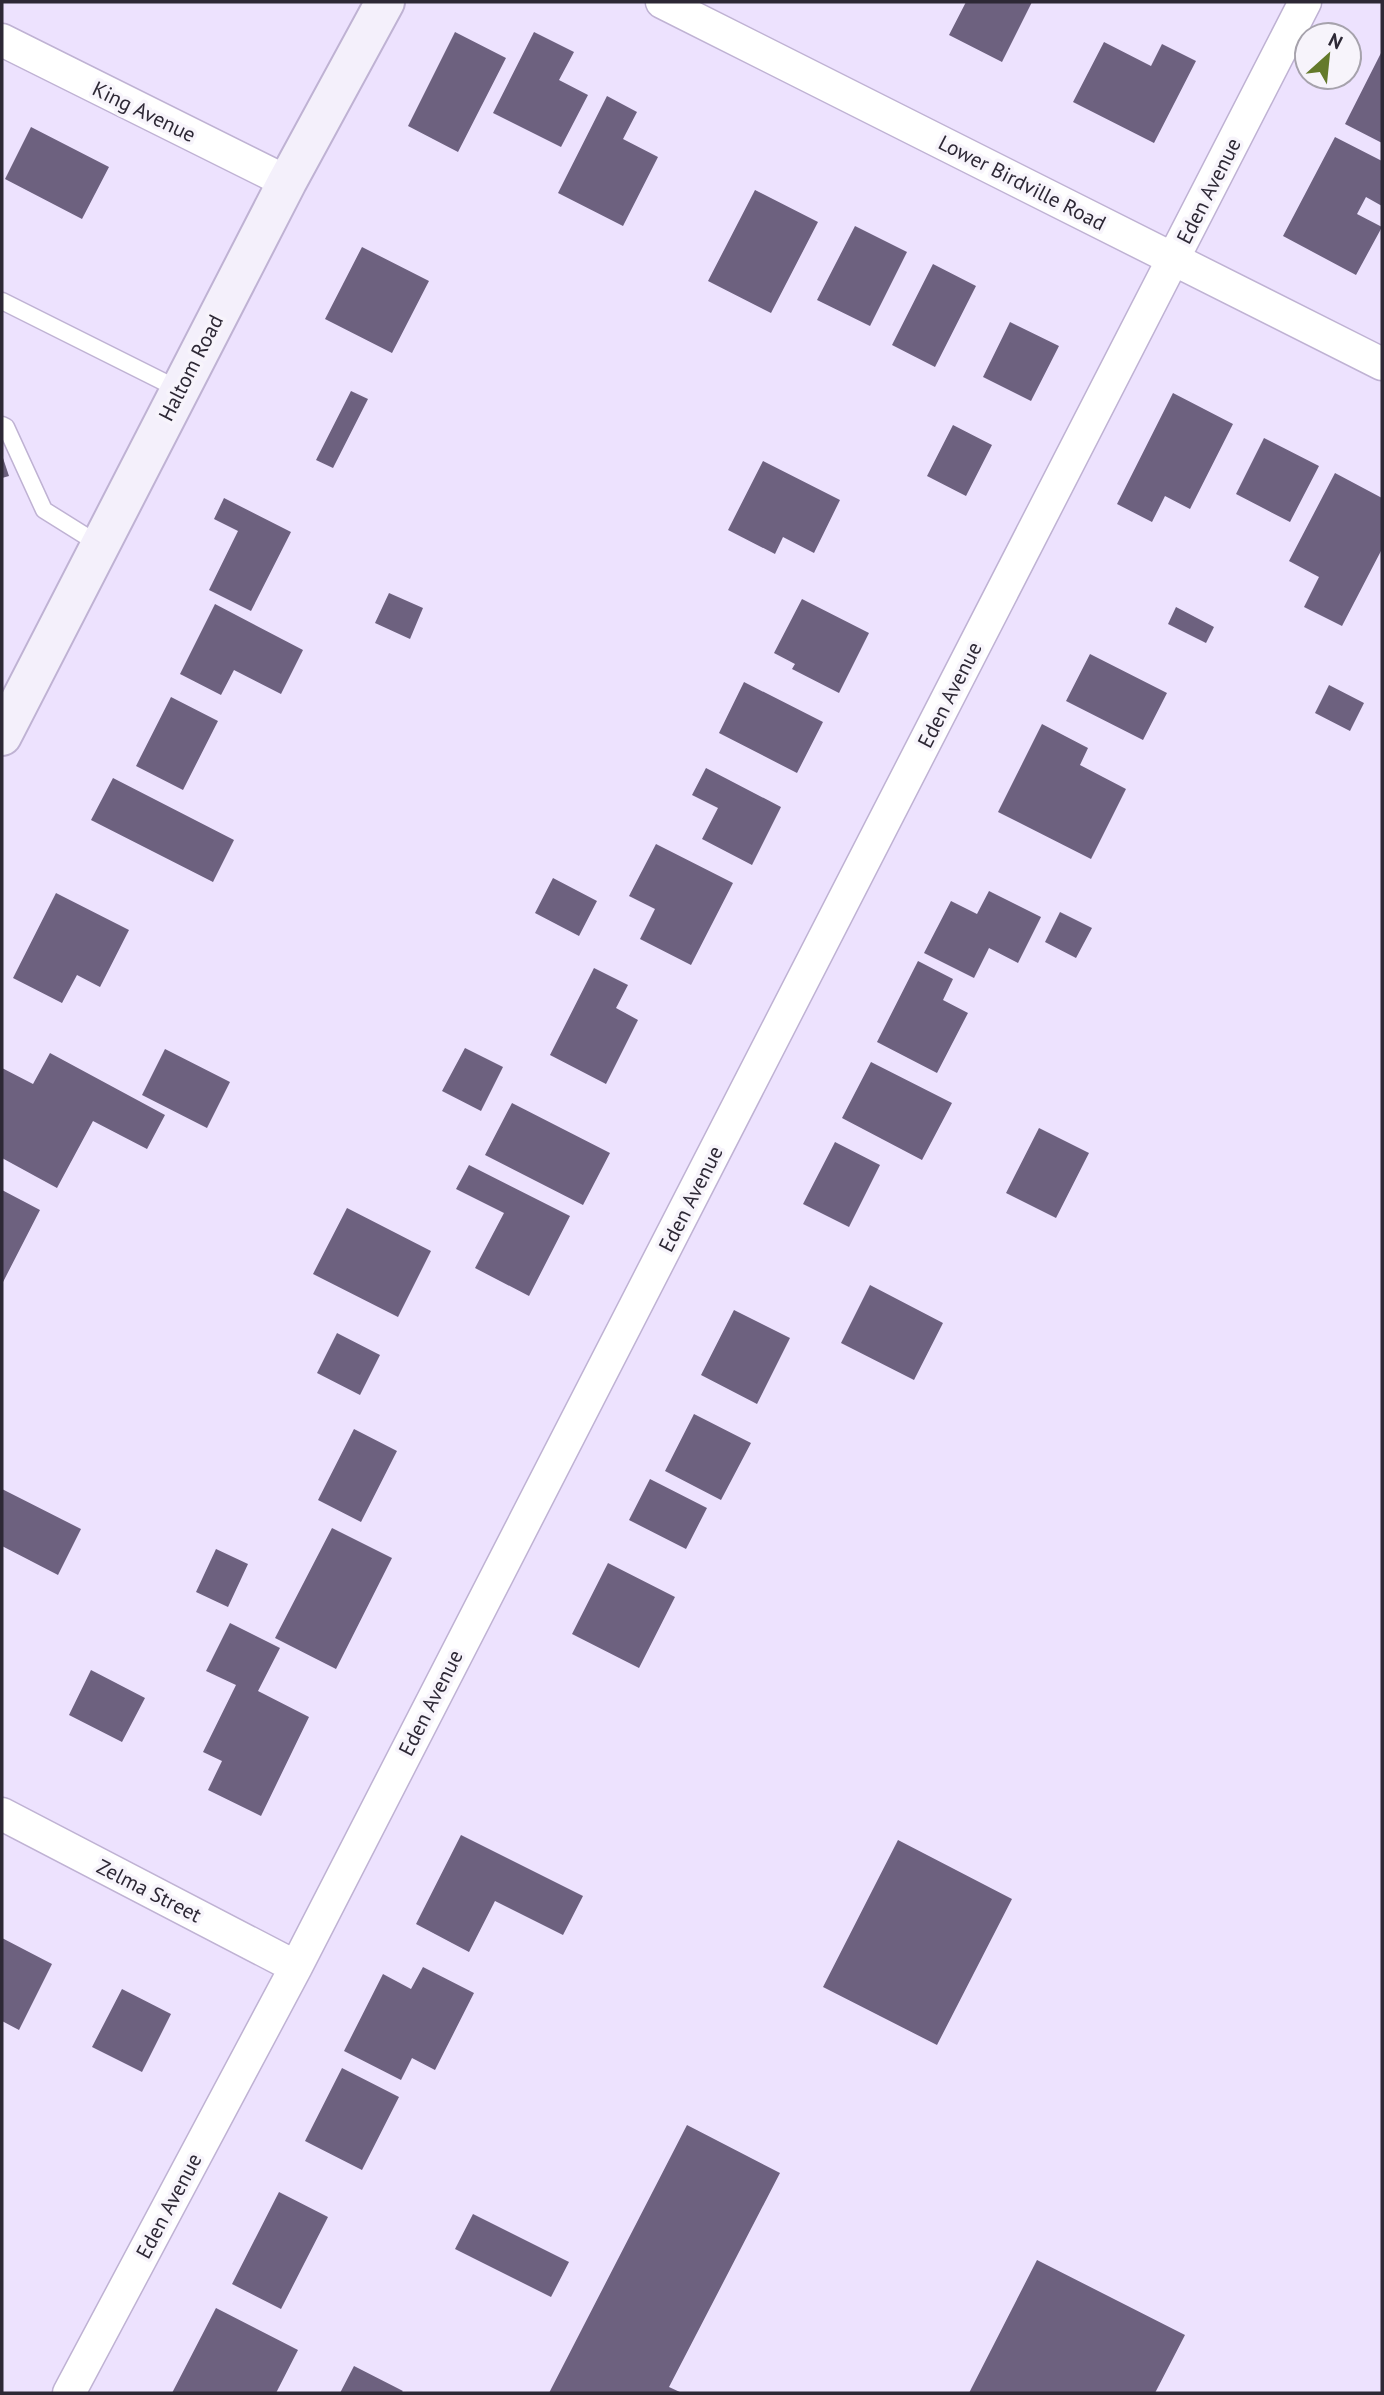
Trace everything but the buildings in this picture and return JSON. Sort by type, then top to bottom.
[{"type":"main road","name":"Haltom Road","points":[[2,736],[286,182],[384,2]]},
{"type":"street","name":"Lower Birdville Road","points":[[662,2],[1382,364]]},
{"type":"street","name":"Eden Avenue","points":[[69,2393],[296,1967],[1305,2]]},
{"type":"street","name":"King Avenue","points":[[2,40],[286,182]]},
{"type":"street","name":"Zelma Street","points":[[2,1814],[296,1967]]},
{"type":"lane","points":[[2,301],[180,390]]},
{"type":"lane","points":[[2,425],[6,427],[44,510],[100,545]]}]
